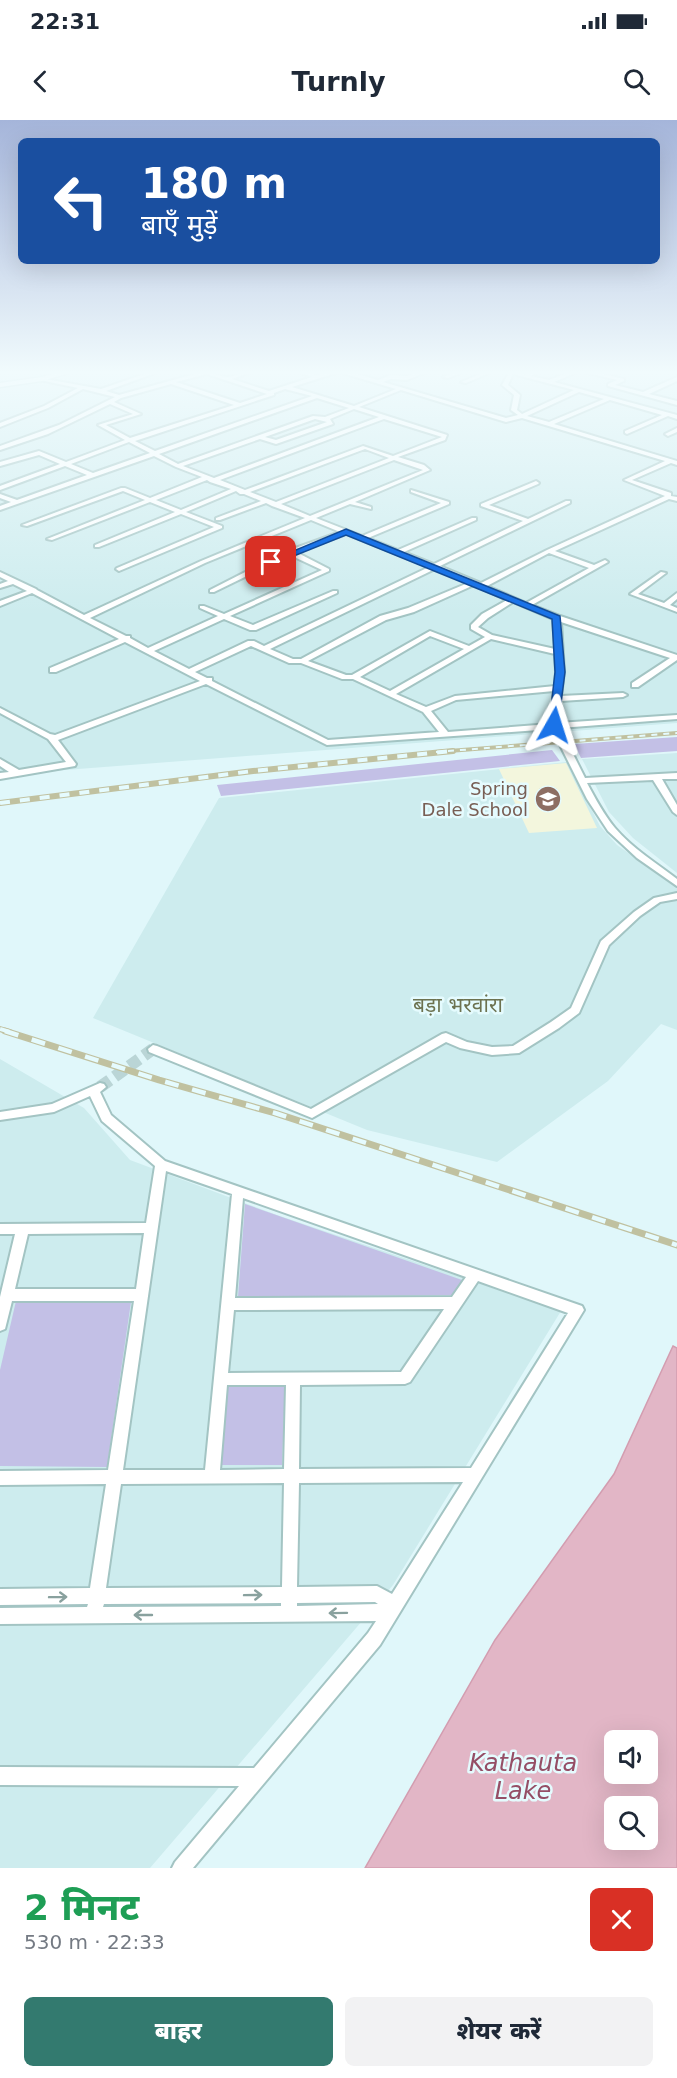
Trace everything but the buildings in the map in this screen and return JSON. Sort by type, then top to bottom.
[{"type":"street","points":[[0,488],[99,452]]},
{"type":"street","points":[[149,452],[209,480],[399,552],[557,618],[676,658]]},
{"type":"street","points":[[0,508],[156,452]]},
{"type":"street","points":[[178,466],[219,452]]},
{"type":"street","points":[[50,539],[151,499],[288,452]]},
{"type":"street","points":[[97,546],[181,511],[352,452]]},
{"type":"street","points":[[85,617],[203,562],[427,470],[422,466],[377,452]]},
{"type":"street","points":[[274,504],[409,452]]},
{"type":"street","points":[[639,452],[677,464]]},
{"type":"street","points":[[0,464],[36,453],[92,475]]},
{"type":"street","points":[[668,497],[669,494],[627,480],[670,461]]},
{"type":"street","points":[[0,481],[9,484]]},
{"type":"street","points":[[528,521],[483,505],[536,483]]},
{"type":"street","points":[[25,525],[123,489],[220,527],[119,570]]},
{"type":"street","points":[[363,538],[447,503],[413,491]]},
{"type":"street","points":[[0,496],[16,502]]},
{"type":"street","points":[[302,661],[383,618],[478,585],[668,497],[677,499]]},
{"type":"street","points":[[218,519],[265,501]]},
{"type":"street","points":[[350,502],[369,508]]},
{"type":"street","points":[[264,648],[568,502]]},
{"type":"street","points":[[399,552],[474,519]]},
{"type":"street","points":[[212,591],[290,552],[346,532]]},
{"type":"street","points":[[149,650],[327,570],[290,552],[256,540]]},
{"type":"street","points":[[549,551],[595,568]]},
{"type":"street","points":[[527,605],[605,562]]},
{"type":"street","points":[[663,573],[633,594],[677,610]]},
{"type":"street","points":[[0,574],[327,743],[677,717]]},
{"type":"street","points":[[0,586],[14,581]]},
{"type":"street","points":[[0,604],[34,591]]},
{"type":"street","points":[[335,592],[253,628],[245,637],[251,643],[292,661],[302,661],[345,677],[354,678],[426,710],[446,735]]},
{"type":"street","points":[[664,606],[677,596]]},
{"type":"street","points":[[513,599],[485,616],[474,627],[490,637],[558,652]]},
{"type":"street","points":[[202,607],[253,628]]},
{"type":"street","points":[[557,618],[558,688],[554,725],[582,782],[610,829],[640,856],[677,883]]},
{"type":"street","points":[[354,678],[430,633],[470,649]]},
{"type":"street","points":[[390,694],[490,637]]},
{"type":"street","points":[[53,670],[127,638]]},
{"type":"street","points":[[191,671],[251,643]]},
{"type":"street","points":[[635,685],[676,658]]},
{"type":"street","points":[[52,738],[61,737],[208,680]]},
{"type":"street","points":[[426,710],[455,698],[558,688]]},
{"type":"street","points":[[557,699],[623,695]]},
{"type":"street","points":[[0,710],[52,738],[72,764],[0,776]]},
{"type":"street","points":[[0,762],[17,773]]},
{"type":"street","points":[[582,782],[677,776]]},
{"type":"street","points":[[656,777],[677,812]]},
{"type":"street","points":[[153,1049],[312,1114],[446,1037],[464,1045],[492,1051],[515,1050],[575,1010],[605,943],[637,914],[657,900],[677,896]]},
{"type":"street","points":[[0,1116],[54,1108],[97,1088],[106,1118],[161,1164],[577,1310],[374,1639],[181,1868]]},
{"type":"street","points":[[94,1616],[161,1164]]},
{"type":"street","points":[[212,1477],[238,1190]]},
{"type":"street","points":[[0,1228],[151,1228]]},
{"type":"street","points":[[0,1325],[23,1228]]},
{"type":"street","points":[[221,1380],[405,1378],[475,1274]]},
{"type":"street","points":[[7,1295],[141,1296]]},
{"type":"street","points":[[228,1304],[456,1303]]},
{"type":"street","points":[[289,1614],[294,1379]]},
{"type":"street","points":[[0,1478],[475,1475]]},
{"type":"street","points":[[0,1597],[377,1594],[395,1605]]},
{"type":"street","points":[[0,1616],[375,1613],[395,1605]]},
{"type":"street","points":[[0,1776],[258,1777]]},
{"type":"shaded area","points":[[0,452],[677,452],[677,723],[0,775]]},
{"type":"shaded area","points":[[677,737],[677,751],[581,758],[574,744]]},
{"type":"shaded area","points":[[552,750],[560,761],[221,796],[217,785]]},
{"type":"shaded area","points":[[677,753],[677,873],[633,838],[609,812],[582,759]]},
{"type":"shaded area","points":[[567,762],[600,826],[617,845],[677,887],[677,1030],[661,1024],[608,1081],[497,1162],[367,1130],[93,1018],[219,798]]},
{"type":"shaded area","name":"Spring Dale School","points":[[566,763],[597,828],[529,833],[499,769]]},
{"type":"shaded area","points":[[0,1059],[84,1108],[130,1160],[277,1215],[561,1311],[393,1585],[150,1868],[0,1868]]},
{"type":"shaded area","points":[[245,1204],[462,1280],[452,1295],[238,1297]]},
{"type":"shaded area","points":[[16,1301],[131,1302],[107,1467],[0,1466],[0,1370]]},
{"type":"shaded area","points":[[226,1386],[285,1386],[282,1465],[220,1465]]},
{"type":"water","name":"Kathauta Lake","points":[[673,1346],[677,1348],[677,1868],[365,1868],[495,1640],[614,1474]]},
{"type":"tunnel","points":[[100,1087],[153,1049]]},
{"type":"railway","points":[[436,752],[677,733]]},
{"type":"railway","points":[[0,803],[253,771],[453,751]]},
{"type":"railway","points":[[0,1029],[10,1032]]},
{"type":"railway","points":[[5,1031],[159,1080],[275,1113],[677,1245]]},
{"type":"place","name":"Spring Dale School","points":[[548,799]]},
{"type":"district","name":"बड़ा भरवांरा","points":[[458,1005]]},
{"type":"route","points":[[271,562],[290,552],[346,532],[557,618],[560,672],[554,725]]}]
